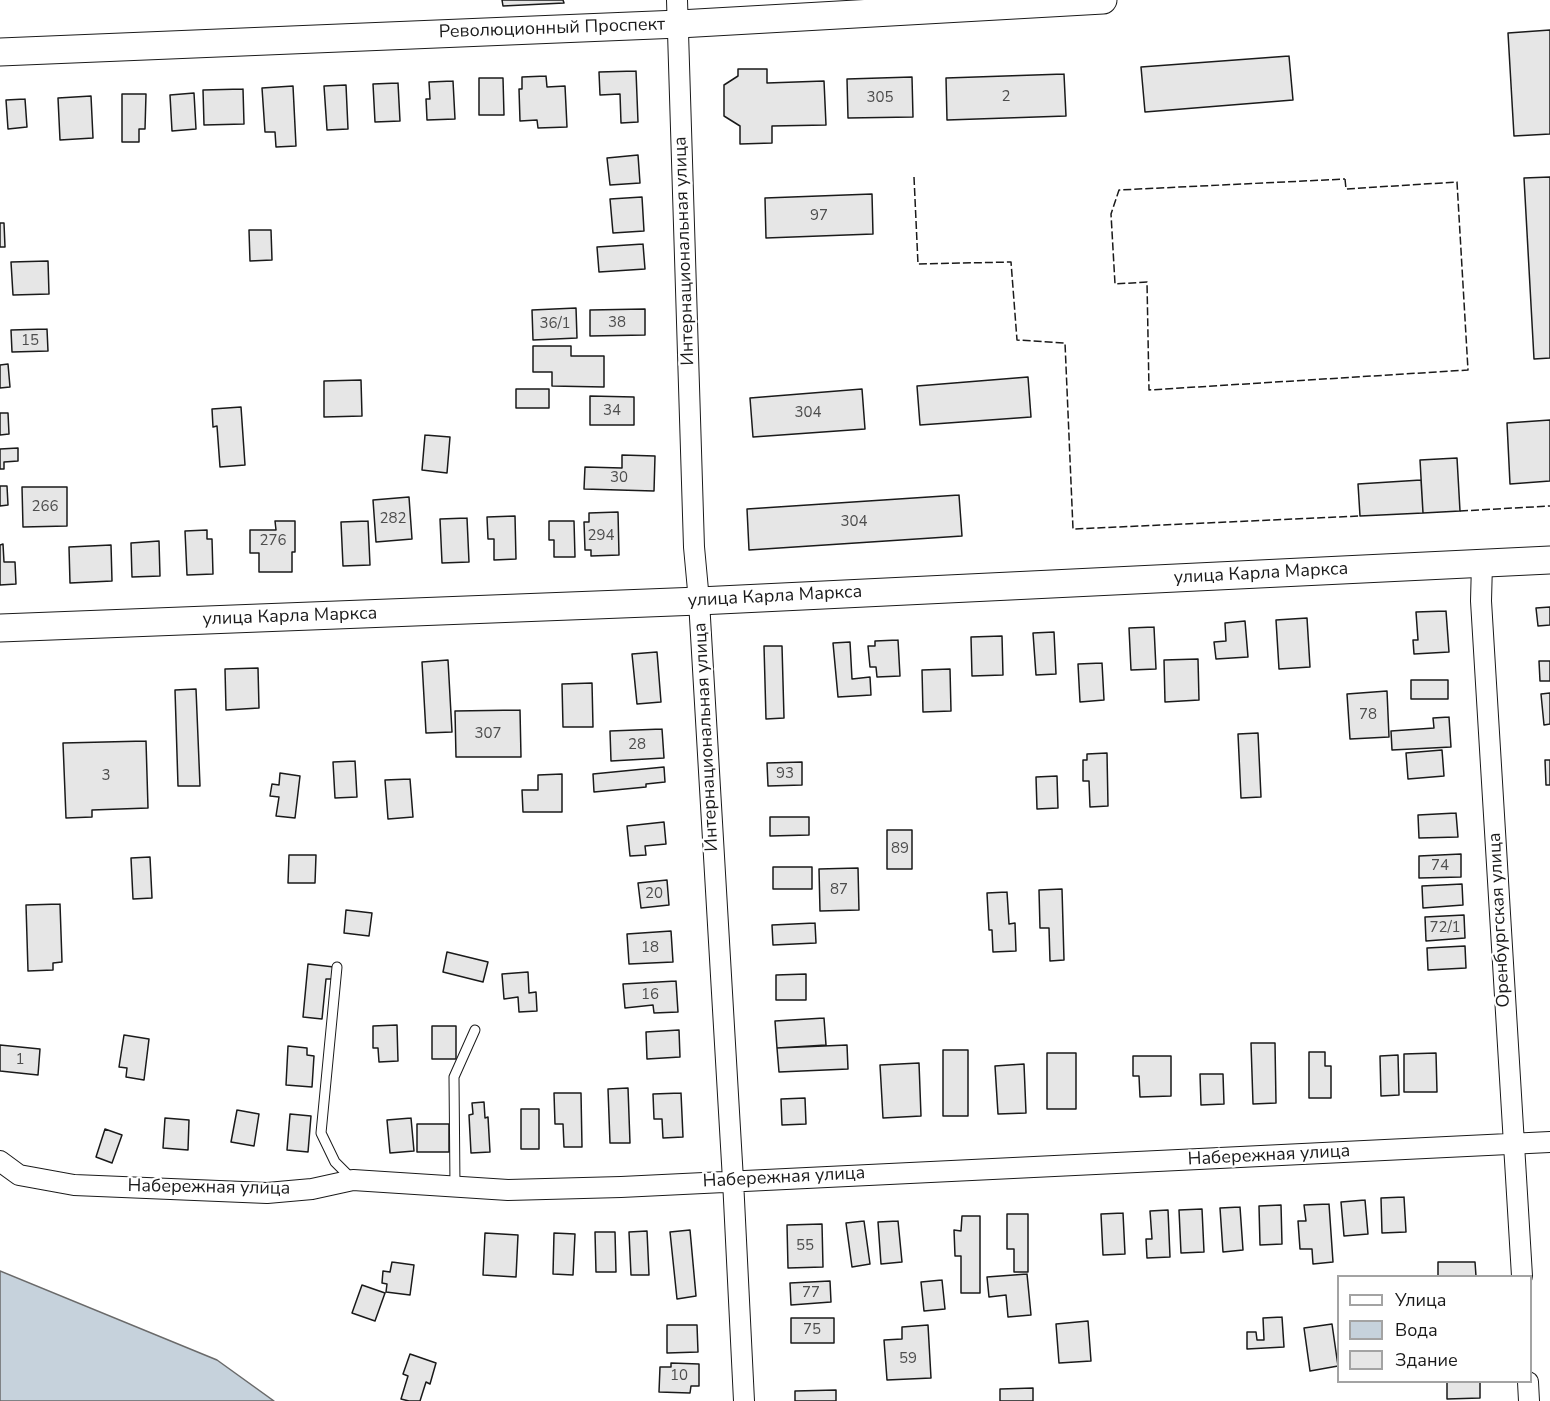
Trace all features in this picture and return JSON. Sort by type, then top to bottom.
[{"type":"main road","name":"Революционный Проспект","points":[[0,51],[678,12],[1103,0]]},
{"type":"main road","name":"улица Карла Маркса","points":[[0,628],[699,601],[1550,560]]},
{"type":"street","name":"Интернациональная улица","points":[[678,12],[694,536],[744,1401]]},
{"type":"street","name":"Оренбургская улица","points":[[1482,563],[1481,601],[1522,1275]]},
{"type":"street","name":"Набережная улица","points":[[0,1161],[19,1175],[74,1185],[267,1193],[312,1189],[353,1180],[508,1190],[1550,1142]]},
{"type":"street","points":[[1528,1383],[1530,1401]]},
{"type":"lane","points":[[337,967],[321,1133],[335,1162],[353,1180]]},
{"type":"lane","points":[[455,1186],[454,1077],[475,1030]]},
{"type":"water","points":[[0,1271],[217,1360],[274,1401],[0,1401]]},
{"type":"building","points":[[502,0],[563,0],[564,3],[503,6]]},
{"type":"building","points":[[1550,30],[1550,134],[1514,136],[1508,33]]},
{"type":"building","points":[[1289,56],[1293,100],[1145,112],[1141,67]]},
{"type":"building","points":[[738,69],[767,69],[767,83],[824,81],[826,125],[772,126],[772,143],[740,144],[740,126],[724,116],[724,85],[738,76]]},
{"type":"building","points":[[636,71],[638,122],[621,123],[620,94],[600,95],[599,72]]},
{"type":"building","points":[[1064,74],[1066,116],[947,120],[946,78]]},
{"type":"building","points":[[546,76],[547,87],[565,86],[567,127],[538,128],[537,120],[520,121],[519,89],[522,89],[522,77]]},
{"type":"building","points":[[912,77],[913,117],[848,118],[847,79]]},
{"type":"building","points":[[479,78],[503,78],[504,115],[479,115]]},
{"type":"building","points":[[453,81],[455,119],[427,120],[426,99],[430,99],[429,82]]},
{"type":"building","points":[[398,83],[400,121],[375,122],[373,84]]},
{"type":"building","points":[[346,85],[348,129],[327,130],[324,86]]},
{"type":"building","points":[[293,86],[296,146],[276,147],[275,132],[265,132],[262,88]]},
{"type":"building","points":[[243,89],[244,124],[204,125],[203,90]]},
{"type":"building","points":[[194,93],[196,129],[172,131],[170,95]]},
{"type":"building","points":[[122,94],[146,94],[145,129],[139,129],[139,142],[122,142]]},
{"type":"building","points":[[91,96],[93,138],[60,140],[58,98]]},
{"type":"building","points":[[25,99],[27,127],[8,129],[6,100]]},
{"type":"building","points":[[638,155],[640,183],[610,185],[607,158]]},
{"type":"building","points":[[1550,177],[1550,358],[1534,359],[1524,178]]},
{"type":"building","points":[[872,194],[873,234],[766,238],[765,198]]},
{"type":"building","points":[[642,197],[644,231],[613,233],[610,199]]},
{"type":"building","points":[[0,223],[4,223],[5,247],[0,247]]},
{"type":"building","points":[[249,230],[271,230],[272,260],[250,261]]},
{"type":"building","points":[[643,244],[645,269],[599,272],[597,247]]},
{"type":"building","points":[[48,261],[49,294],[13,295],[11,262]]},
{"type":"building","points":[[576,308],[577,338],[533,340],[532,310]]},
{"type":"building","points":[[645,309],[645,335],[590,336],[590,310]]},
{"type":"building","points":[[47,329],[48,351],[12,352],[11,330]]},
{"type":"building","points":[[533,346],[571,346],[571,356],[604,356],[604,387],[552,386],[552,372],[533,372]]},
{"type":"building","points":[[8,364],[10,387],[0,388],[0,365]]},
{"type":"building","points":[[1028,377],[1031,417],[920,425],[917,386]]},
{"type":"building","points":[[361,380],[362,416],[324,417],[324,381]]},
{"type":"building","points":[[516,389],[549,389],[549,408],[516,408]]},
{"type":"building","points":[[862,389],[865,429],[753,437],[750,398]]},
{"type":"building","points":[[590,396],[634,397],[634,425],[590,425]]},
{"type":"building","points":[[241,407],[245,465],[220,467],[217,426],[213,427],[212,409]]},
{"type":"building","points":[[0,413],[8,413],[9,434],[0,435]]},
{"type":"building","points":[[1550,420],[1550,481],[1510,484],[1507,423]]},
{"type":"building","points":[[425,435],[450,437],[447,473],[422,470]]},
{"type":"building","points":[[18,448],[18,461],[4,462],[4,469],[0,469],[0,449]]},
{"type":"building","points":[[622,455],[655,456],[654,491],[584,489],[585,467],[622,468]]},
{"type":"building","points":[[1457,458],[1460,511],[1423,513],[1420,460]]},
{"type":"building","points":[[1421,480],[1423,513],[1360,516],[1358,484]]},
{"type":"building","points":[[0,486],[7,486],[8,505],[0,506]]},
{"type":"building","points":[[22,487],[67,487],[67,526],[23,527]]},
{"type":"building","points":[[959,495],[962,536],[749,550],[747,509]]},
{"type":"building","points":[[409,497],[412,539],[376,542],[373,500]]},
{"type":"building","points":[[618,512],[619,555],[591,556],[591,550],[585,550],[584,522],[589,522],[589,513]]},
{"type":"building","points":[[515,516],[516,559],[494,560],[494,539],[488,539],[487,517]]},
{"type":"building","points":[[467,518],[469,562],[442,563],[440,519]]},
{"type":"building","points":[[275,521],[295,521],[295,552],[292,552],[292,572],[259,572],[259,553],[250,553],[250,530],[276,530]]},
{"type":"building","points":[[368,521],[370,565],[343,566],[341,522]]},
{"type":"building","points":[[549,521],[574,521],[575,557],[554,557],[554,540],[549,540]]},
{"type":"building","points":[[207,530],[207,539],[212,539],[213,574],[187,575],[185,531]]},
{"type":"building","points":[[159,541],[160,576],[132,577],[131,543]]},
{"type":"building","points":[[3,544],[4,562],[15,562],[16,584],[0,585],[0,545]]},
{"type":"building","points":[[111,545],[112,581],[70,583],[69,547]]},
{"type":"building","points":[[1550,607],[1550,625],[1538,626],[1536,608]]},
{"type":"building","points":[[1446,611],[1449,652],[1414,654],[1413,640],[1418,640],[1416,612]]},
{"type":"building","points":[[1307,618],[1310,667],[1279,669],[1276,620]]},
{"type":"building","points":[[1245,621],[1248,657],[1216,659],[1214,642],[1226,641],[1225,623]]},
{"type":"building","points":[[1154,627],[1156,669],[1131,670],[1129,628]]},
{"type":"building","points":[[1054,632],[1056,674],[1036,675],[1033,633]]},
{"type":"building","points":[[1002,636],[1003,675],[972,676],[971,637]]},
{"type":"building","points":[[898,640],[900,676],[877,677],[876,667],[870,667],[868,646],[875,646],[875,641]]},
{"type":"building","points":[[850,642],[852,679],[870,677],[871,695],[838,697],[833,643]]},
{"type":"building","points":[[764,646],[782,646],[784,718],[766,719]]},
{"type":"building","points":[[657,652],[661,702],[637,704],[632,654]]},
{"type":"building","points":[[1198,659],[1199,700],[1165,702],[1164,660]]},
{"type":"building","points":[[448,660],[452,732],[426,733],[422,662]]},
{"type":"building","points":[[1539,661],[1550,661],[1550,681],[1540,681]]},
{"type":"building","points":[[1102,663],[1104,700],[1080,702],[1078,664]]},
{"type":"building","points":[[258,668],[259,708],[226,710],[225,669]]},
{"type":"building","points":[[950,669],[951,711],[923,712],[922,670]]},
{"type":"building","points":[[1411,680],[1448,680],[1448,699],[1411,699]]},
{"type":"building","points":[[592,683],[593,727],[563,727],[562,684]]},
{"type":"building","points":[[196,689],[200,786],[178,786],[175,690]]},
{"type":"building","points":[[1387,691],[1389,737],[1350,739],[1347,694]]},
{"type":"building","points":[[1550,693],[1550,724],[1544,725],[1541,694]]},
{"type":"building","points":[[520,710],[521,757],[456,757],[455,711]]},
{"type":"building","points":[[1449,717],[1451,747],[1392,750],[1391,731],[1434,728],[1433,718]]},
{"type":"building","points":[[662,729],[664,758],[611,761],[610,731]]},
{"type":"building","points":[[1258,733],[1261,797],[1241,798],[1238,734]]},
{"type":"building","points":[[146,741],[148,808],[92,810],[92,817],[66,818],[63,743]]},
{"type":"building","points":[[1442,750],[1444,776],[1408,779],[1406,753]]},
{"type":"building","points":[[1107,753],[1108,806],[1090,807],[1089,781],[1083,781],[1083,760],[1087,760],[1087,754]]},
{"type":"building","points":[[1545,760],[1550,760],[1550,785],[1546,785]]},
{"type":"building","points":[[355,761],[357,797],[335,798],[333,762]]},
{"type":"building","points":[[802,762],[802,785],[768,786],[767,763]]},
{"type":"building","points":[[664,767],[665,782],[646,784],[646,787],[594,792],[593,774]]},
{"type":"building","points":[[280,773],[300,776],[295,818],[276,816],[279,797],[270,796],[272,784],[279,785]]},
{"type":"building","points":[[562,774],[562,812],[523,812],[522,790],[538,790],[538,775]]},
{"type":"building","points":[[1057,776],[1058,808],[1037,809],[1036,777]]},
{"type":"building","points":[[410,779],[413,817],[388,819],[385,780]]},
{"type":"building","points":[[1456,813],[1458,837],[1419,838],[1418,815]]},
{"type":"building","points":[[770,817],[809,817],[809,835],[770,836]]},
{"type":"building","points":[[664,822],[666,844],[645,846],[646,855],[630,856],[627,826]]},
{"type":"building","points":[[887,830],[912,830],[912,869],[887,869]]},
{"type":"building","points":[[1461,854],[1461,877],[1419,878],[1419,856]]},
{"type":"building","points":[[289,855],[316,855],[315,883],[288,883]]},
{"type":"building","points":[[150,857],[152,898],[133,899],[131,858]]},
{"type":"building","points":[[773,867],[812,867],[812,889],[773,889]]},
{"type":"building","points":[[858,868],[859,910],[820,911],[819,869]]},
{"type":"building","points":[[667,880],[669,905],[641,908],[638,883]]},
{"type":"building","points":[[1462,884],[1463,905],[1423,908],[1422,886]]},
{"type":"building","points":[[1062,889],[1064,960],[1050,961],[1049,928],[1040,928],[1039,890]]},
{"type":"building","points":[[1007,892],[1009,924],[1015,923],[1016,951],[993,952],[987,893]]},
{"type":"building","points":[[60,904],[62,962],[53,963],[53,970],[28,971],[26,905]]},
{"type":"building","points":[[346,910],[372,913],[369,936],[344,933]]},
{"type":"building","points":[[1464,915],[1465,938],[1426,941],[1425,917]]},
{"type":"building","points":[[815,923],[816,943],[773,945],[772,925]]},
{"type":"building","points":[[671,931],[673,962],[629,964],[627,934]]},
{"type":"building","points":[[1465,946],[1466,968],[1428,970],[1427,948]]},
{"type":"building","points":[[447,952],[488,962],[483,982],[443,972]]},
{"type":"building","points":[[308,964],[334,967],[332,979],[326,979],[322,1019],[303,1017]]},
{"type":"building","points":[[528,972],[529,993],[536,992],[537,1011],[519,1012],[518,997],[504,999],[502,974]]},
{"type":"building","points":[[806,974],[806,1000],[776,1000],[776,975]]},
{"type":"building","points":[[676,981],[678,1012],[654,1013],[653,1005],[625,1008],[623,984]]},
{"type":"building","points":[[824,1018],[826,1045],[777,1048],[775,1021]]},
{"type":"building","points":[[397,1025],[398,1061],[379,1062],[378,1048],[373,1048],[373,1026]]},
{"type":"building","points":[[432,1026],[456,1026],[456,1059],[432,1059]]},
{"type":"building","points":[[679,1030],[680,1057],[647,1059],[646,1032]]},
{"type":"building","points":[[124,1035],[149,1039],[144,1080],[126,1077],[127,1068],[119,1067]]},
{"type":"building","points":[[1251,1043],[1275,1043],[1276,1103],[1253,1104]]},
{"type":"building","points":[[0,1045],[40,1049],[38,1075],[0,1071]]},
{"type":"building","points":[[847,1045],[848,1069],[779,1072],[777,1048]]},
{"type":"building","points":[[288,1046],[307,1048],[307,1055],[314,1056],[312,1087],[286,1085]]},
{"type":"building","points":[[943,1050],[968,1050],[968,1116],[943,1116]]},
{"type":"building","points":[[1309,1052],[1325,1052],[1325,1066],[1331,1066],[1331,1098],[1309,1098]]},
{"type":"building","points":[[1047,1053],[1076,1053],[1076,1109],[1047,1109]]},
{"type":"building","points":[[1436,1053],[1437,1092],[1404,1092],[1404,1054]]},
{"type":"building","points":[[1398,1055],[1399,1095],[1381,1096],[1380,1056]]},
{"type":"building","points":[[1133,1056],[1171,1056],[1171,1096],[1140,1097],[1139,1076],[1133,1076]]},
{"type":"building","points":[[919,1063],[921,1116],[883,1118],[880,1065]]},
{"type":"building","points":[[1024,1064],[1026,1113],[998,1114],[995,1066]]},
{"type":"building","points":[[1200,1074],[1223,1074],[1224,1104],[1201,1105]]},
{"type":"building","points":[[628,1088],[630,1143],[610,1143],[608,1089]]},
{"type":"building","points":[[554,1093],[581,1093],[582,1147],[564,1147],[563,1124],[555,1124]]},
{"type":"building","points":[[681,1093],[683,1137],[663,1138],[662,1119],[654,1119],[653,1094]]},
{"type":"building","points":[[805,1098],[806,1124],[782,1125],[781,1099]]},
{"type":"building","points":[[484,1102],[485,1118],[488,1117],[490,1152],[471,1153],[469,1115],[473,1114],[472,1103]]},
{"type":"building","points":[[521,1109],[539,1109],[539,1149],[521,1149]]},
{"type":"building","points":[[237,1110],[259,1114],[254,1146],[231,1142]]},
{"type":"building","points":[[290,1114],[311,1116],[308,1152],[287,1150]]},
{"type":"building","points":[[165,1118],[189,1120],[188,1150],[163,1148]]},
{"type":"building","points":[[411,1118],[414,1151],[390,1153],[387,1120]]},
{"type":"building","points":[[417,1124],[449,1124],[449,1152],[417,1152]]},
{"type":"building","points":[[105,1129],[122,1135],[112,1163],[96,1157]]},
{"type":"building","points":[[1404,1197],[1406,1232],[1382,1233],[1381,1198]]},
{"type":"building","points":[[1365,1200],[1368,1234],[1344,1236],[1341,1202]]},
{"type":"building","points":[[1329,1204],[1333,1262],[1313,1264],[1312,1249],[1300,1249],[1298,1221],[1306,1221],[1304,1205]]},
{"type":"building","points":[[1281,1205],[1282,1244],[1260,1245],[1259,1206]]},
{"type":"building","points":[[1240,1207],[1243,1250],[1223,1252],[1220,1208]]},
{"type":"building","points":[[1202,1209],[1204,1252],[1181,1253],[1179,1210]]},
{"type":"building","points":[[1168,1210],[1170,1257],[1147,1258],[1146,1239],[1152,1239],[1150,1211]]},
{"type":"building","points":[[1123,1213],[1125,1254],[1103,1255],[1101,1214]]},
{"type":"building","points":[[1007,1214],[1028,1214],[1028,1272],[1014,1272],[1014,1249],[1007,1249]]},
{"type":"building","points":[[962,1216],[980,1216],[980,1293],[961,1293],[961,1256],[955,1256],[954,1230],[961,1231]]},
{"type":"building","points":[[864,1221],[870,1264],[852,1267],[846,1223]]},
{"type":"building","points":[[898,1221],[902,1262],[881,1264],[878,1222]]},
{"type":"building","points":[[822,1224],[823,1267],[788,1268],[787,1225]]},
{"type":"building","points":[[690,1230],[696,1296],[677,1299],[670,1232]]},
{"type":"building","points":[[647,1231],[649,1275],[631,1275],[629,1232]]},
{"type":"building","points":[[595,1232],[615,1232],[616,1272],[596,1272]]},
{"type":"building","points":[[485,1233],[518,1235],[516,1277],[483,1275]]},
{"type":"building","points":[[554,1233],[575,1234],[573,1275],[553,1274]]},
{"type":"building","points":[[392,1262],[414,1265],[410,1295],[386,1292],[387,1284],[382,1283],[383,1271],[390,1272]]},
{"type":"building","points":[[1438,1262],[1475,1262],[1476,1275],[1438,1275]]},
{"type":"building","points":[[1027,1274],[1031,1315],[1008,1317],[1006,1295],[989,1297],[987,1277]]},
{"type":"building","points":[[942,1280],[945,1309],[924,1311],[921,1282]]},
{"type":"building","points":[[830,1281],[831,1302],[791,1305],[790,1283]]},
{"type":"building","points":[[362,1285],[385,1293],[375,1321],[352,1313]]},
{"type":"building","points":[[1282,1317],[1284,1347],[1247,1349],[1247,1332],[1256,1332],[1257,1340],[1264,1340],[1263,1318]]},
{"type":"building","points":[[791,1318],[834,1318],[834,1343],[791,1343]]},
{"type":"building","points":[[1088,1321],[1091,1361],[1059,1363],[1056,1324]]},
{"type":"building","points":[[1332,1324],[1337,1366],[1310,1371],[1304,1328]]},
{"type":"building","points":[[667,1325],[697,1325],[698,1352],[667,1353]]},
{"type":"building","points":[[928,1325],[931,1378],[887,1380],[884,1340],[902,1339],[902,1327]]},
{"type":"building","points":[[410,1354],[436,1363],[430,1384],[426,1382],[420,1401],[401,1399],[408,1376],[403,1374]]},
{"type":"building","points":[[671,1363],[699,1364],[699,1386],[691,1386],[690,1393],[659,1392],[660,1367],[671,1367]]},
{"type":"building","points":[[1447,1383],[1480,1383],[1480,1398],[1447,1399]]},
{"type":"building","points":[[1033,1388],[1033,1401],[1000,1401],[1000,1389]]},
{"type":"building","points":[[836,1390],[836,1401],[795,1401],[795,1391]]},
{"type":"fence","points":[[914,177],[918,264],[1011,262],[1017,340],[1065,343],[1073,529],[1360,516]]},
{"type":"fence","points":[[1345,179],[1346,189],[1457,182],[1468,370],[1149,390],[1147,282],[1115,284],[1111,214],[1119,190],[1345,179]]},
{"type":"fence","points":[[1460,511],[1550,506]]}]
